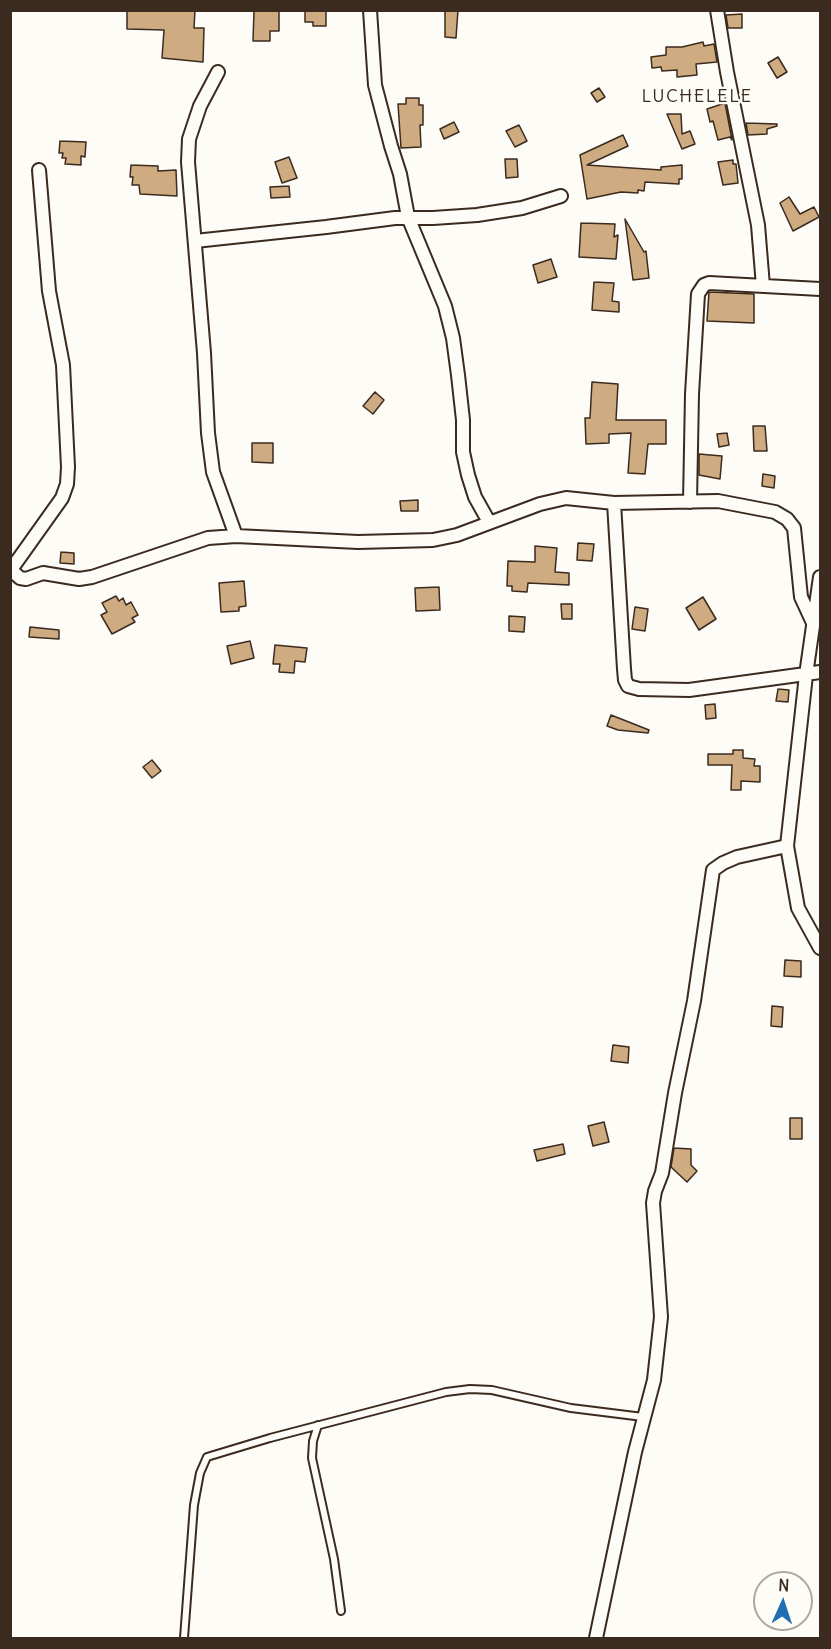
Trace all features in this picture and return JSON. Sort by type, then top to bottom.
[{"type":"street","points":[[370,10],[375,85],[400,174],[408,217],[445,306],[453,338],[458,375],[466,464],[475,497],[489,522]]},
{"type":"street","points":[[717,10],[758,225],[762,286]]},
{"type":"street","points":[[218,72],[205,93],[189,139],[189,181],[213,472],[236,536]]},
{"type":"street","points":[[39,170],[49,291],[63,365],[68,466],[67,484],[62,498],[11,571],[21,578],[26,579],[43,573],[79,579],[92,578],[208,538],[236,536],[358,542],[433,540],[457,535],[540,504],[566,498],[614,503],[718,501],[775,512],[787,519],[794,528],[801,597],[813,623]]},
{"type":"street","points":[[195,241],[408,217],[458,217],[487,214],[522,208],[561,196]]},
{"type":"street","points":[[690,502],[692,394],[698,294],[704,285],[709,283],[820,289]]},
{"type":"street","points":[[614,503],[624,669],[628,686],[639,690],[689,690],[816,674]]},
{"type":"street","points":[[820,577],[813,623],[816,674],[787,846],[798,908],[820,948]]},
{"type":"street","points":[[596,1638],[643,1417],[654,1380],[661,1317],[653,1203],[662,1173],[675,1093],[694,1001],[713,870],[737,857],[787,846]]},
{"type":"lane","points":[[184,1638],[194,1505],[200,1473],[207,1457],[318,1425],[446,1392],[470,1389],[492,1390],[571,1408],[643,1417]]},
{"type":"lane","points":[[318,1425],[313,1441],[312,1458],[334,1558],[341,1611]]},
{"type":"building","points":[[127,10],[195,10],[194,28],[204,28],[203,62],[162,58],[164,30],[127,29]]},
{"type":"building","points":[[305,10],[326,10],[326,26],[313,26],[313,22],[305,22]]},
{"type":"building","points":[[445,10],[458,10],[456,38],[445,37]]},
{"type":"building","points":[[254,11],[279,11],[279,31],[270,31],[270,41],[253,41]]},
{"type":"building","points":[[742,14],[742,28],[728,28],[726,15]]},
{"type":"building","points":[[703,42],[704,46],[714,44],[717,62],[696,64],[697,75],[677,77],[677,70],[662,71],[661,67],[652,68],[651,57],[666,55],[666,47],[682,47]]},
{"type":"building","points":[[778,57],[787,72],[777,78],[768,63]]},
{"type":"building","points":[[599,88],[605,97],[597,102],[591,93]]},
{"type":"building","points":[[406,98],[419,98],[419,105],[423,105],[423,125],[420,125],[421,147],[401,148],[398,104],[406,104]]},
{"type":"building","points":[[725,103],[732,140],[730,137],[718,140],[707,109]]},
{"type":"building","points":[[667,114],[681,114],[682,134],[690,131],[695,144],[682,149]]},
{"type":"building","points":[[454,122],[459,132],[444,139],[440,129]]},
{"type":"building","points":[[746,123],[777,124],[777,126],[767,129],[767,134],[748,135]]},
{"type":"building","points":[[519,125],[527,141],[515,147],[506,131]]},
{"type":"building","points":[[623,135],[628,146],[587,165],[661,170],[661,167],[682,165],[682,179],[679,179],[679,184],[645,182],[644,191],[638,190],[638,193],[621,192],[587,199],[580,155]]},
{"type":"building","points":[[60,141],[86,142],[85,157],[81,156],[81,165],[65,164],[66,158],[62,158],[63,153],[59,153]]},
{"type":"building","points":[[289,157],[297,178],[282,183],[275,162]]},
{"type":"building","points":[[505,159],[517,159],[518,177],[506,178]]},
{"type":"building","points":[[733,160],[733,164],[736,164],[738,183],[723,185],[718,162]]},
{"type":"building","points":[[131,165],[158,166],[158,171],[176,170],[177,196],[140,194],[139,185],[132,185]]},
{"type":"building","points":[[289,186],[290,197],[271,198],[270,187]]},
{"type":"building","points":[[789,197],[800,214],[814,207],[819,217],[793,231],[780,203]]},
{"type":"building","points":[[625,219],[644,252],[646,251],[649,278],[633,280]]},
{"type":"building","points":[[581,223],[615,224],[614,237],[618,235],[616,259],[579,257]]},
{"type":"building","points":[[551,259],[557,277],[538,283],[533,265]]},
{"type":"building","points":[[594,282],[614,283],[612,301],[619,302],[619,312],[592,310]]},
{"type":"building","points":[[709,292],[754,294],[754,323],[707,321]]},
{"type":"building","points":[[592,382],[618,384],[616,420],[666,420],[666,444],[648,444],[645,474],[628,473],[631,433],[609,434],[609,443],[586,444],[585,418],[590,418]]},
{"type":"building","points":[[375,392],[384,400],[373,414],[363,406]]},
{"type":"building","points":[[753,426],[765,426],[767,451],[754,451]]},
{"type":"building","points":[[727,433],[729,445],[719,447],[717,434]]},
{"type":"building","points":[[252,443],[273,443],[273,463],[252,462]]},
{"type":"building","points":[[699,454],[722,456],[720,479],[699,475]]},
{"type":"building","points":[[763,474],[775,476],[774,488],[762,486]]},
{"type":"building","points":[[418,500],[418,511],[401,511],[400,501]]},
{"type":"building","points":[[578,543],[594,544],[592,561],[577,560]]},
{"type":"building","points":[[535,546],[557,548],[555,572],[569,573],[569,585],[528,583],[527,592],[512,591],[512,586],[507,586],[508,561],[535,562]]},
{"type":"building","points":[[61,552],[74,553],[74,564],[60,563]]},
{"type":"building","points":[[244,581],[246,606],[239,607],[239,611],[221,612],[219,583]]},
{"type":"building","points":[[439,587],[440,610],[416,611],[415,588]]},
{"type":"building","points":[[116,596],[119,601],[123,598],[126,605],[131,602],[138,615],[132,618],[135,622],[112,634],[101,615],[107,612],[102,603]]},
{"type":"building","points":[[703,597],[716,619],[699,630],[686,608]]},
{"type":"building","points":[[561,604],[572,604],[572,619],[562,619]]},
{"type":"building","points":[[635,607],[648,609],[645,631],[632,629]]},
{"type":"building","points":[[509,616],[525,617],[524,632],[509,631]]},
{"type":"building","points":[[30,627],[59,630],[59,639],[29,637]]},
{"type":"building","points":[[250,641],[254,658],[231,664],[227,646]]},
{"type":"building","points":[[275,645],[307,648],[305,662],[295,661],[294,673],[279,672],[280,664],[273,664]]},
{"type":"building","points":[[778,689],[789,690],[788,702],[776,701]]},
{"type":"building","points":[[715,704],[716,718],[706,719],[705,705]]},
{"type":"building","points":[[611,715],[649,730],[648,733],[618,730],[607,726]]},
{"type":"building","points":[[733,750],[743,750],[743,758],[755,759],[754,766],[760,766],[760,782],[741,781],[741,790],[731,790],[732,765],[708,765],[708,754],[733,754]]},
{"type":"building","points":[[152,760],[161,771],[152,778],[143,767]]},
{"type":"building","points":[[785,960],[801,961],[801,977],[784,976]]},
{"type":"building","points":[[772,1006],[783,1007],[782,1027],[771,1026]]},
{"type":"building","points":[[613,1045],[629,1047],[628,1063],[611,1061]]},
{"type":"building","points":[[790,1118],[802,1118],[802,1139],[790,1139]]},
{"type":"building","points":[[604,1122],[609,1142],[593,1146],[588,1126]]},
{"type":"building","points":[[563,1144],[565,1154],[537,1161],[534,1150]]},
{"type":"building","points":[[674,1148],[691,1149],[691,1165],[697,1171],[687,1182],[671,1167]]},
{"type":"district","name":"LUCHELELE","points":[[697,97]]}]
